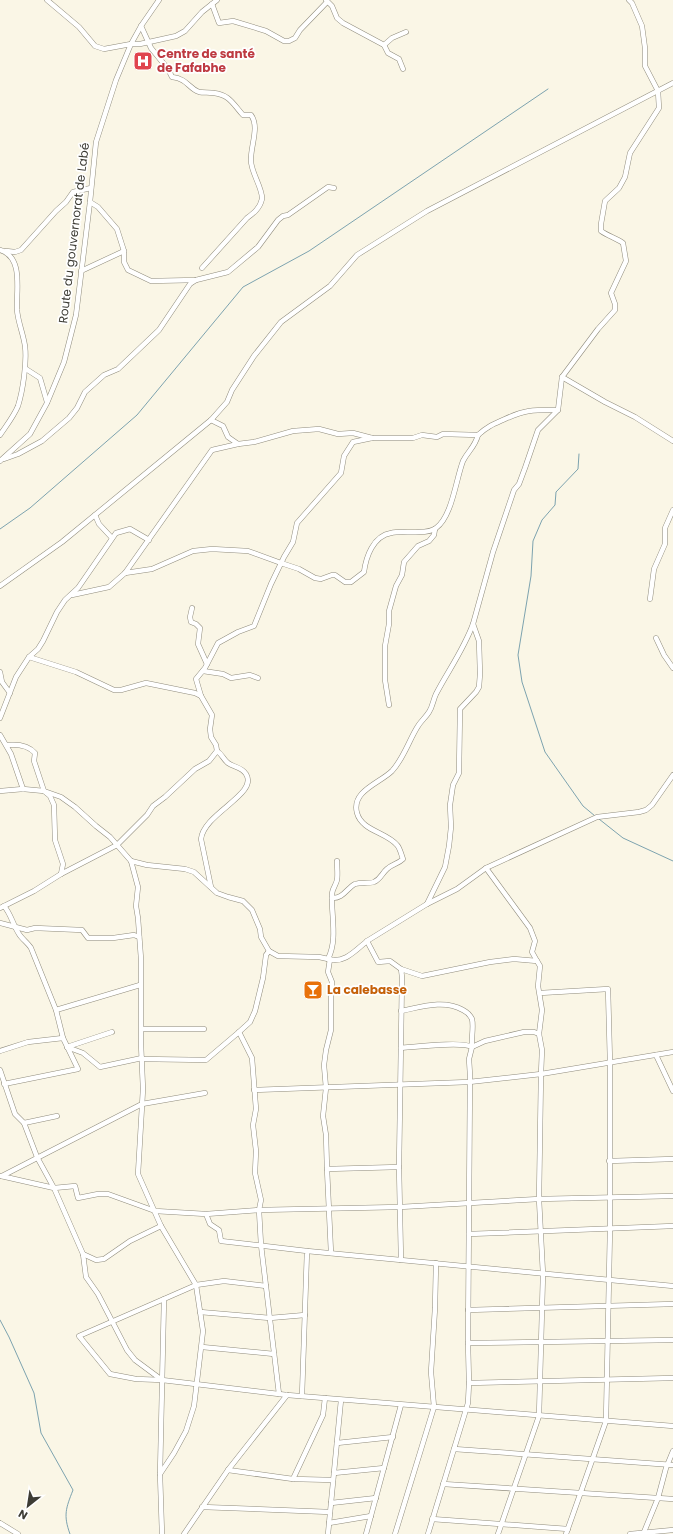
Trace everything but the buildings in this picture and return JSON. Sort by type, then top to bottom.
[{"type":"street","points":[[47,0],[79,27],[97,48],[104,49],[176,36],[185,31],[202,12],[217,0]]},
{"type":"street","name":"Route du gouvernorat de Labé","points":[[0,460],[30,434],[47,403],[64,362],[76,315],[92,188],[96,142],[116,80],[131,44],[141,26],[159,0]]},
{"type":"street","points":[[212,4],[219,23],[233,22],[266,32],[284,41],[289,41],[295,38],[300,30],[326,1],[332,6],[337,18],[343,23],[384,45],[388,53],[398,59],[403,69]]},
{"type":"street","points":[[332,898],[337,898],[357,883],[367,884],[376,881],[388,868],[399,863],[403,859],[396,844],[362,823],[356,810],[358,802],[360,797],[369,787],[392,771],[404,753],[418,726],[430,711],[436,695],[460,652],[473,624],[493,552],[514,490],[519,484],[523,474],[538,430],[558,410],[562,377],[598,329],[615,310],[616,304],[611,293],[626,261],[623,243],[613,236],[606,235],[602,231],[601,224],[605,201],[619,188],[625,177],[630,153],[659,108],[658,91],[645,66],[645,48],[642,26],[631,1]]},
{"type":"street","points":[[141,26],[151,48],[168,69],[172,77],[182,79],[200,92],[225,95],[243,115],[251,115],[254,119],[255,128],[251,146],[250,162],[262,197],[260,206],[247,218],[202,268]]},
{"type":"street","points":[[384,45],[392,38],[406,32]]},
{"type":"street","points":[[0,586],[62,542],[211,420],[227,402],[232,390],[254,356],[281,322],[330,286],[357,255],[427,211],[673,83]]},
{"type":"street","points":[[90,202],[98,207],[117,229],[124,251],[124,262],[128,270],[151,281],[196,280],[228,272],[258,247],[278,220],[283,216],[288,215],[328,187],[334,188]]},
{"type":"street","points":[[0,250],[15,252],[21,250],[74,192],[92,188]]},
{"type":"street","points":[[0,435],[18,407],[26,369],[25,346],[17,310],[18,274],[12,259],[6,251]]},
{"type":"street","points":[[81,271],[124,251]]},
{"type":"street","points":[[0,460],[18,454],[42,441],[69,418],[77,408],[85,392],[104,375],[118,369],[159,330],[190,284],[196,280]]},
{"type":"street","points":[[26,369],[40,378],[47,403]]},
{"type":"street","points":[[562,377],[605,402],[635,417],[673,440]]},
{"type":"street","points":[[125,573],[152,569],[193,551],[212,549],[248,551],[299,568],[316,578],[321,579],[332,574],[345,582],[351,582],[364,572],[366,558],[380,537],[392,533],[427,532],[435,529],[442,523],[451,503],[464,461],[475,445],[478,435],[486,428],[514,414],[528,410],[558,410]]},
{"type":"street","points":[[211,420],[223,426],[228,437],[238,444]]},
{"type":"street","points":[[71,595],[109,587],[125,573],[212,450],[254,442],[293,431],[319,429],[338,434],[353,433],[372,438]]},
{"type":"street","points":[[211,888],[201,839],[202,833],[211,820],[241,795],[246,789],[248,782],[246,774],[242,769],[229,764],[217,751],[216,745],[211,737],[210,729],[212,715],[201,696],[196,679],[203,671],[218,643],[238,632],[254,626],[281,563],[293,542],[297,523],[341,472],[344,456],[353,442],[372,438],[413,438],[422,435],[437,437],[443,434],[478,435]]},
{"type":"street","points":[[650,599],[654,569],[664,544],[665,528],[673,510]]},
{"type":"street","points":[[95,515],[99,524],[112,538]]},
{"type":"street","points":[[0,718],[16,677],[29,657],[38,649],[57,612],[78,588],[116,533],[130,529],[149,540]]},
{"type":"street","points":[[389,705],[385,680],[384,646],[389,624],[389,611],[396,586],[402,575],[404,562],[418,546],[429,541],[434,535],[435,529]]},
{"type":"street","points":[[192,608],[190,617],[191,622],[200,628],[198,644],[207,664]]},
{"type":"street","points":[[427,904],[445,868],[449,846],[451,827],[450,805],[453,785],[459,772],[460,709],[476,692],[478,687],[480,674],[479,641],[473,624]]},
{"type":"street","points":[[656,638],[664,655],[673,668]]},
{"type":"street","points":[[29,657],[76,672],[114,690],[121,690],[146,683],[195,693],[201,696]]},
{"type":"street","points":[[203,671],[223,674],[231,678],[242,675],[250,675],[258,678]]},
{"type":"street","points":[[0,672],[2,682],[10,693]]},
{"type":"street","points":[[0,736],[7,745],[23,789]]},
{"type":"street","points":[[7,745],[14,744],[29,747],[35,753],[34,761],[44,791],[50,796],[54,805],[56,815],[55,840],[62,864],[61,874]]},
{"type":"street","points":[[2,907],[117,845],[147,815],[153,806],[195,769],[209,761],[217,751]]},
{"type":"street","points":[[131,861],[147,865],[185,869],[194,872],[211,888],[228,897],[243,901],[252,910],[260,929],[261,937],[269,951],[278,956],[319,957],[336,961],[344,960],[367,941],[427,904],[457,889],[486,868],[597,817],[646,810],[652,805],[673,775]]},
{"type":"street","points":[[0,792],[23,789],[44,791],[61,797],[110,837],[131,861],[138,887],[136,906],[141,959],[140,985],[143,1089],[138,1174],[161,1226],[196,1285],[203,1331],[194,1406],[186,1431],[160,1474]]},
{"type":"street","points":[[331,1253],[326,1135],[323,1116],[326,1088],[324,1065],[331,1030],[332,982],[328,972],[333,942],[332,898],[334,886],[337,881],[337,861]]},
{"type":"street","points":[[486,868],[530,928],[535,941],[532,952],[540,966],[538,986],[542,1010],[539,1034],[542,1050],[539,1200],[543,1274],[539,1416],[498,1534]]},
{"type":"street","points":[[2,907],[7,910],[19,935],[31,948],[56,1010],[63,1038],[78,1069],[4,1084]]},
{"type":"street","points":[[0,923],[27,930],[35,928],[82,930],[88,938],[113,938],[134,935],[139,937]]},
{"type":"street","points":[[367,941],[378,962],[390,961],[401,969],[422,976],[490,962],[514,959],[537,961]]},
{"type":"street","points":[[67,1047],[83,1053],[100,1067],[142,1059],[206,1060],[250,1022],[255,1011],[263,978],[266,955],[269,951]]},
{"type":"street","points":[[401,969],[399,1167],[401,1260]]},
{"type":"street","points":[[56,1010],[140,985]]},
{"type":"street","points":[[432,1519],[567,1531],[606,1421],[610,1280],[610,1062],[608,989],[540,993]]},
{"type":"street","points":[[401,1011],[445,1004],[454,1006],[470,1015],[472,1020],[472,1047],[469,1059],[469,1384],[466,1410],[428,1534]]},
{"type":"street","points":[[142,1029],[204,1029]]},
{"type":"street","points":[[67,1047],[112,1032]]},
{"type":"street","points":[[239,1032],[252,1058],[256,1108],[253,1125],[256,1150],[255,1173],[261,1200],[259,1210],[261,1245],[279,1394]]},
{"type":"street","points":[[401,1048],[454,1044],[468,1045],[472,1047],[485,1041],[524,1032],[534,1032],[539,1034]]},
{"type":"street","points":[[0,1051],[28,1042],[63,1038]]},
{"type":"street","points":[[254,1090],[469,1082],[541,1074],[673,1052]]},
{"type":"street","points":[[656,1055],[673,1091]]},
{"type":"street","points":[[0,1070],[15,1114],[24,1123],[37,1158],[54,1188],[83,1254],[86,1277],[98,1294],[127,1350],[135,1360],[162,1380]]},
{"type":"street","points":[[1,1177],[142,1104],[204,1093]]},
{"type":"street","points":[[24,1123],[57,1116]]},
{"type":"street","points":[[609,1161],[673,1159]]},
{"type":"street","points":[[327,1169],[399,1167]]},
{"type":"street","points":[[1,1177],[54,1188],[75,1186],[78,1198],[98,1194],[108,1194],[154,1212],[206,1214],[259,1210],[400,1207],[610,1197],[673,1196]]},
{"type":"street","points":[[206,1214],[210,1224],[219,1230],[222,1241],[307,1251],[673,1286]]},
{"type":"street","points":[[83,1254],[96,1260],[104,1259],[130,1240],[161,1226]]},
{"type":"street","points":[[469,1234],[673,1226]]},
{"type":"street","points":[[302,1396],[307,1251]]},
{"type":"street","points":[[395,1534],[434,1407],[432,1372],[436,1263]]},
{"type":"street","points":[[266,1286],[224,1281],[196,1285],[79,1336],[110,1374],[136,1379],[162,1380],[341,1400],[673,1426]]},
{"type":"street","points":[[162,1534],[160,1474],[164,1299]]},
{"type":"street","points":[[468,1310],[673,1304]]},
{"type":"street","points":[[200,1312],[270,1318],[305,1315]]},
{"type":"street","points":[[468,1343],[673,1340]]},
{"type":"street","points":[[202,1347],[274,1354]]},
{"type":"street","points":[[469,1384],[673,1378]]},
{"type":"street","points":[[184,1534],[228,1470],[287,1395]]},
{"type":"street","points":[[293,1479],[323,1415],[325,1398]]},
{"type":"street","points":[[328,1534],[341,1400]]},
{"type":"street","points":[[366,1534],[401,1405]]},
{"type":"street","points":[[337,1443],[393,1436]]},
{"type":"street","points":[[454,1449],[673,1465]]},
{"type":"street","points":[[644,1532],[658,1498],[667,1465],[673,1451]]},
{"type":"street","points":[[334,1473],[384,1468]]},
{"type":"street","points":[[228,1470],[293,1479],[333,1480]]},
{"type":"street","points":[[443,1484],[673,1499]]},
{"type":"street","points":[[331,1503],[376,1498]]},
{"type":"street","points":[[202,1507],[330,1512]]},
{"type":"street","points":[[329,1523],[371,1516]]},
{"type":"street","points":[[0,1523],[18,1534]]},
{"type":"street","points":[[630,1534],[673,1530]]},
{"type":"waterway","points":[[0,529],[30,508],[137,415],[243,287],[309,251],[548,89]]},
{"type":"waterway","points":[[579,454],[578,469],[556,492],[555,505],[542,520],[533,541],[531,576],[518,655],[522,682],[545,752],[583,806],[595,816]]},
{"type":"waterway","points":[[599,819],[623,838],[673,861]]},
{"type":"waterway","points":[[0,1320],[34,1393],[41,1433],[73,1490],[66,1512],[70,1534]]},
{"type":"place","name":"Centre de santé de Fafabhe","points":[[143,61]]},
{"type":"place","name":"La calebasse","points":[[313,990]]}]
